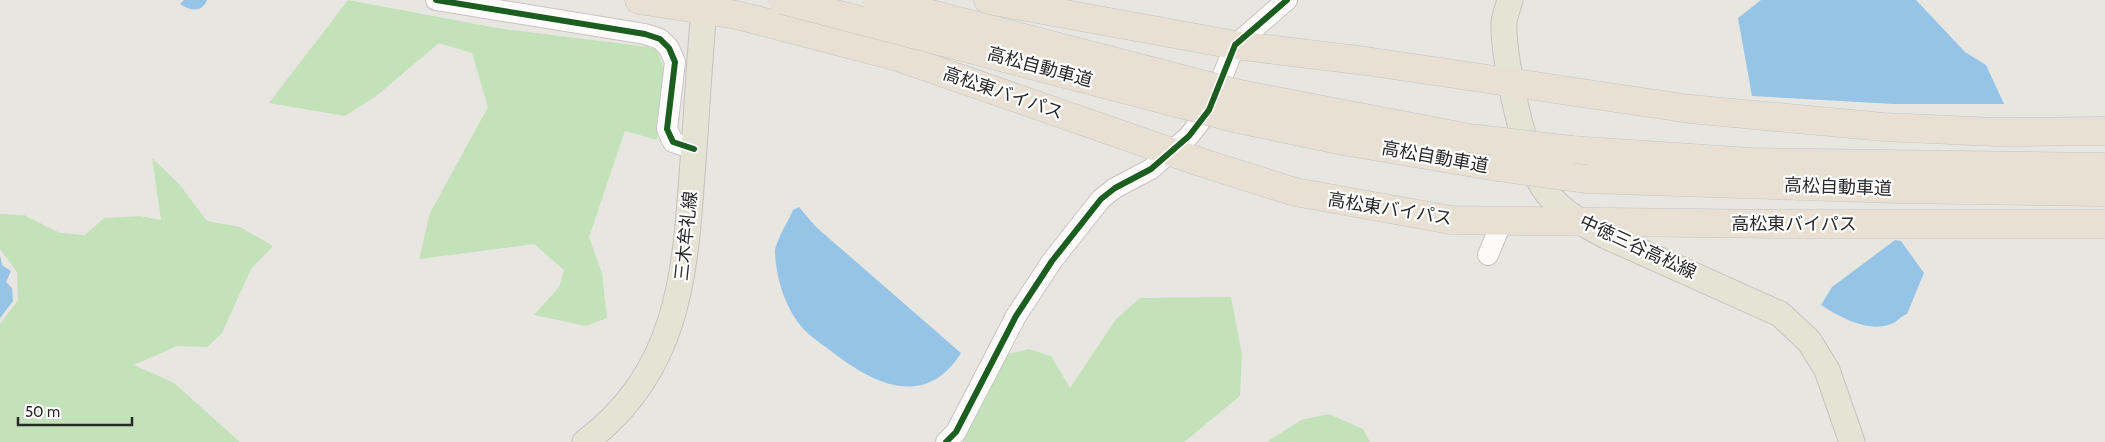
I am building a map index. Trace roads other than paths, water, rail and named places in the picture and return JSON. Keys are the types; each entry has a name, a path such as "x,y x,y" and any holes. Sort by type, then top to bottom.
{"highway":[{"name":"高松東バイパス","path":"638,0 704,5 898,57 1295,192 1451,220 2105,224"},
{"name":"高松自動車道","path":"782,0 1239,107 1469,138 1571,150 1751,162 2105,167"},
{"name":"高松自動車道","path":"877,0 1239,107 1349,142 1498,167 1586,179 1908,189 2105,192"},
{"path":"988,0 1235,45 1366,61 1690,109 1884,127 1996,132 2105,131"}],"main road":[{"name":"中徳三谷高松線","path":"1510,0 1504,21 1505,54 1530,162 1547,194 1580,222 1780,314 1809,341 1827,370 1852,442"},
{"name":"三木牟礼線","path":"585,442 618,413 640,385 657,357 678,296 684,268 704,5"}],"street":[{"path":"436,0 646,34 660,39 669,48 675,62 668,129 673,142 694,149"},
{"path":"946,442 956,432 1016,316 1058,254 1102,199 1115,188 1151,168 1189,136 1208,110 1235,45 1287,0"},
{"path":"1488,255 1502,221"}],"water":[{"path":"184,0 207,0 202,7 195,10 180,4"},
{"path":"1761,0 1916,0 1965,52 1986,65 2004,104 1894,104 1752,96 1738,18"},
{"path":"799,207 816,227 961,353 947,371 931,381 915,386 898,386 881,381 847,363 812,337 800,325 792,313 781,288 775,252 793,210"},
{"path":"1895,240 1901,241 1924,273 1907,314 1891,324 1873,327 1845,319 1821,305 1832,287"},
{"path":"0,255 2,265 11,271 6,282 12,288 13,301 0,318"}]}
